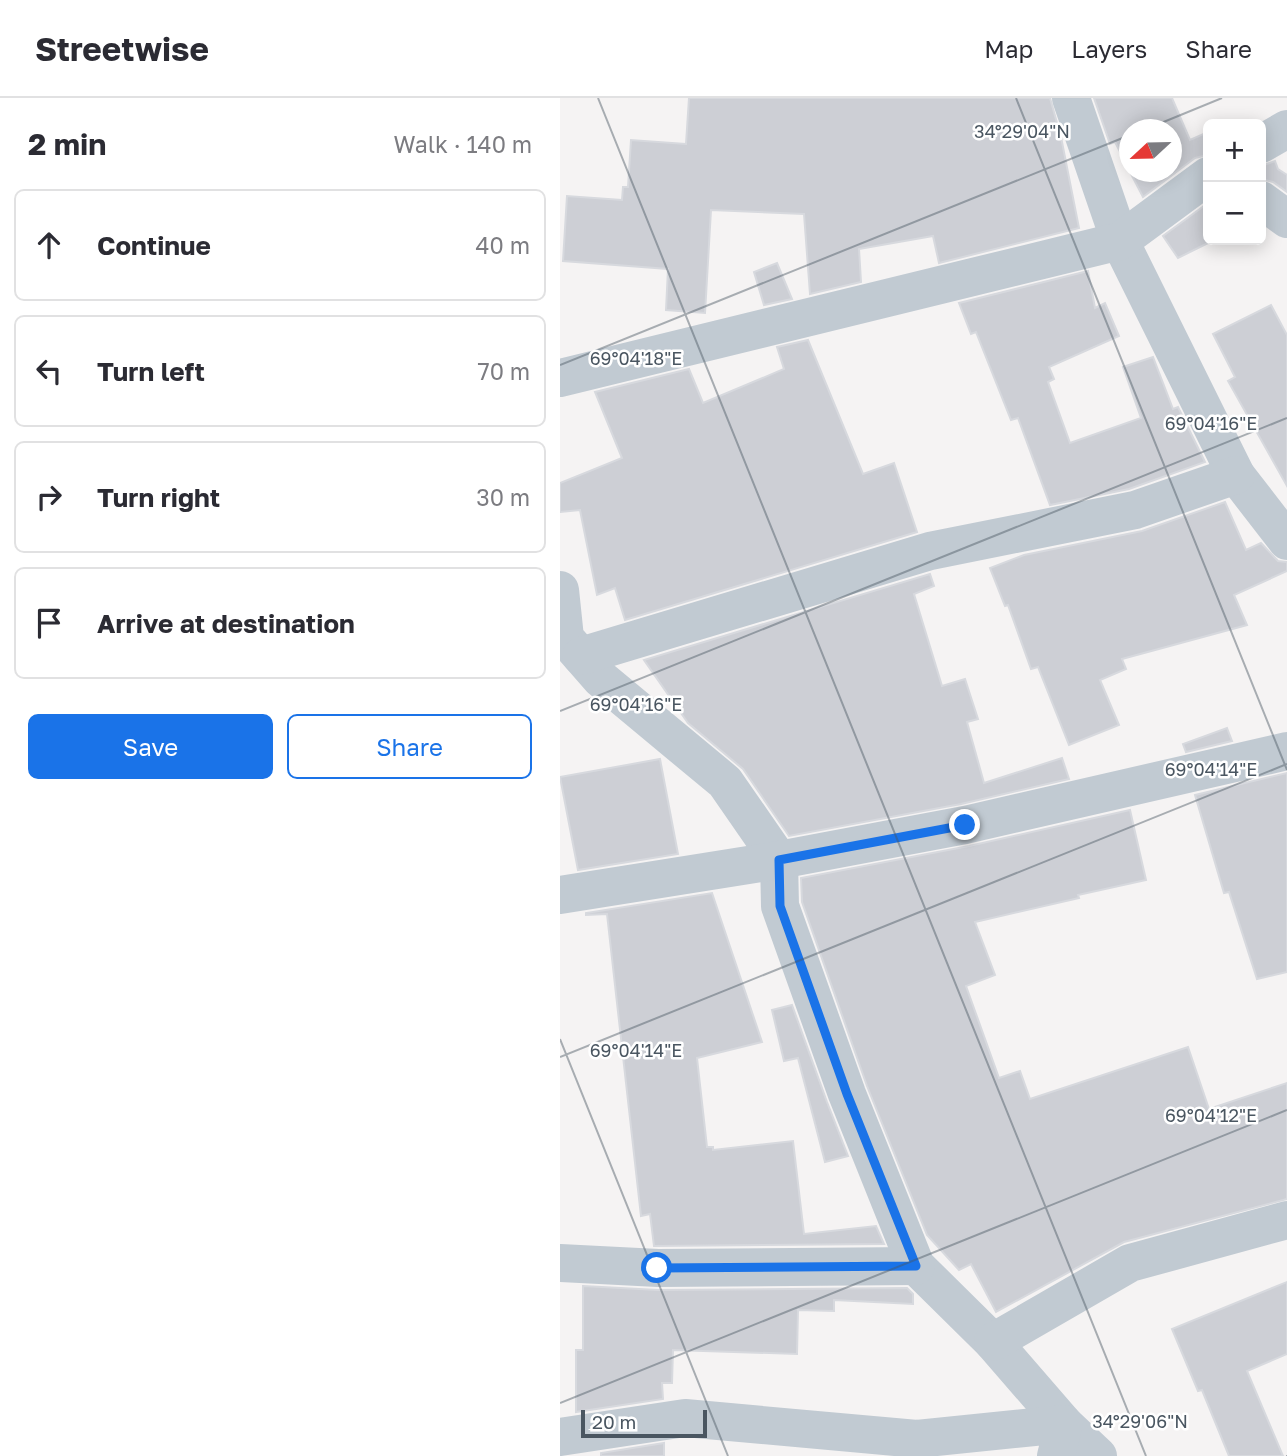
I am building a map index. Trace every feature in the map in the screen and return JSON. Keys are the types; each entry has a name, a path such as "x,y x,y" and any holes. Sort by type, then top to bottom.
{"street":[{"path":"1070,98 1120,241 1236,475 1287,541"},
{"path":"1266,141 1287,129"},
{"path":"560,378 1120,241 1203,180"},
{"path":"1266,204 1287,219"},
{"path":"581,656 930,551 1135,510 1236,475"},
{"path":"560,590 565,638 601,678 725,782 779,860 780,906 847,1094 916,1266 993,1342 1060,1440"},
{"path":"560,895 779,860 965,825 1287,751"},
{"path":"993,1342 1130,1263 1287,1220"},
{"path":"560,1262 657,1268 916,1266"},
{"path":"560,1437 685,1418 770,1442 1060,1440 1098,1456"}],"building":[{"path":"689,98 1050,98 1061,137 1079,228 939,263 933,236 859,249 861,282 810,294 804,214 711,210 705,313 666,310 668,269 563,261 567,196 622,200 623,187 628,187 631,140 686,144"},
{"path":"1094,98 1172,98 1181,119 1119,119 1119,150 1115,142 1110,144"},
{"path":"1182,121 1190,140 1203,134 1203,156 1195,158 1182,168"},
{"path":"1275,161 1278,169 1287,175 1287,192 1266,180 1266,164"},
{"path":"1135,182 1163,182 1143,197"},
{"path":"1203,207 1204,245 1178,258 1163,236"},
{"path":"777,263 792,299 764,305 754,272"},
{"path":"1088,271 1095,308 1105,303 1119,336 1049,367 1054,379 1048,382 1070,443 1141,418 1123,367 1153,357 1173,409 1178,407 1205,462 1129,489 1050,505 1018,418 1011,420 976,332 971,334 959,303"},
{"path":"1271,305 1287,335 1287,486 1228,381 1235,377 1213,334"},
{"path":"808,340 863,474 894,463 917,532 625,620 615,588 597,595 580,510 560,512 560,483 622,458 595,392 689,369 703,403 784,369 777,347"},
{"path":"1225,502 1246,550 1261,543 1278,561 1287,562 1287,571 1234,595 1247,625 1122,659 1126,669 1100,680 1119,725 1069,745 1038,667 1031,669 1008,605 1005,606 990,568 1024,555 1142,531"},
{"path":"930,574 934,586 914,594 942,686 965,679 978,719 967,722 984,783 1062,758 1069,779 961,804 789,836 743,769 688,723 644,660"},
{"path":"1227,728 1232,741 1186,752 1183,744"},
{"path":"660,759 678,854 578,870 560,777"},
{"path":"1287,773 1287,972 1257,979 1229,892 1224,893 1195,795"},
{"path":"1130,810 1146,880 975,922 995,975 966,986 999,1078 1020,1071 1030,1099 1188,1047 1209,1109 1287,1083 1287,1199 1124,1242 996,1312 971,1264 959,1270 927,1235 867,1086 802,902 801,878 969,846"},
{"path":"712,893 762,1042 697,1058 707,1147 713,1147 713,1150 793,1141 804,1234 876,1226 884,1244 654,1246 650,1214 641,1216 607,914 586,913"},
{"path":"792,1005 848,1156 825,1162 798,1058 784,1061 772,1010"},
{"path":"1287,1282 1287,1354 1247,1371 1283,1456 1229,1456 1202,1390 1198,1391 1172,1329"},
{"path":"583,1286 658,1290 907,1288 913,1294 913,1304 834,1300 834,1311 798,1310 797,1354 673,1350 672,1383 662,1383 663,1399 576,1412 576,1350 583,1350"},
{"path":"664,1443 664,1456 601,1456 601,1453"}],"route":[{"path":"657,1268 916,1266 847,1094 780,906 779,860 965,825"}]}
